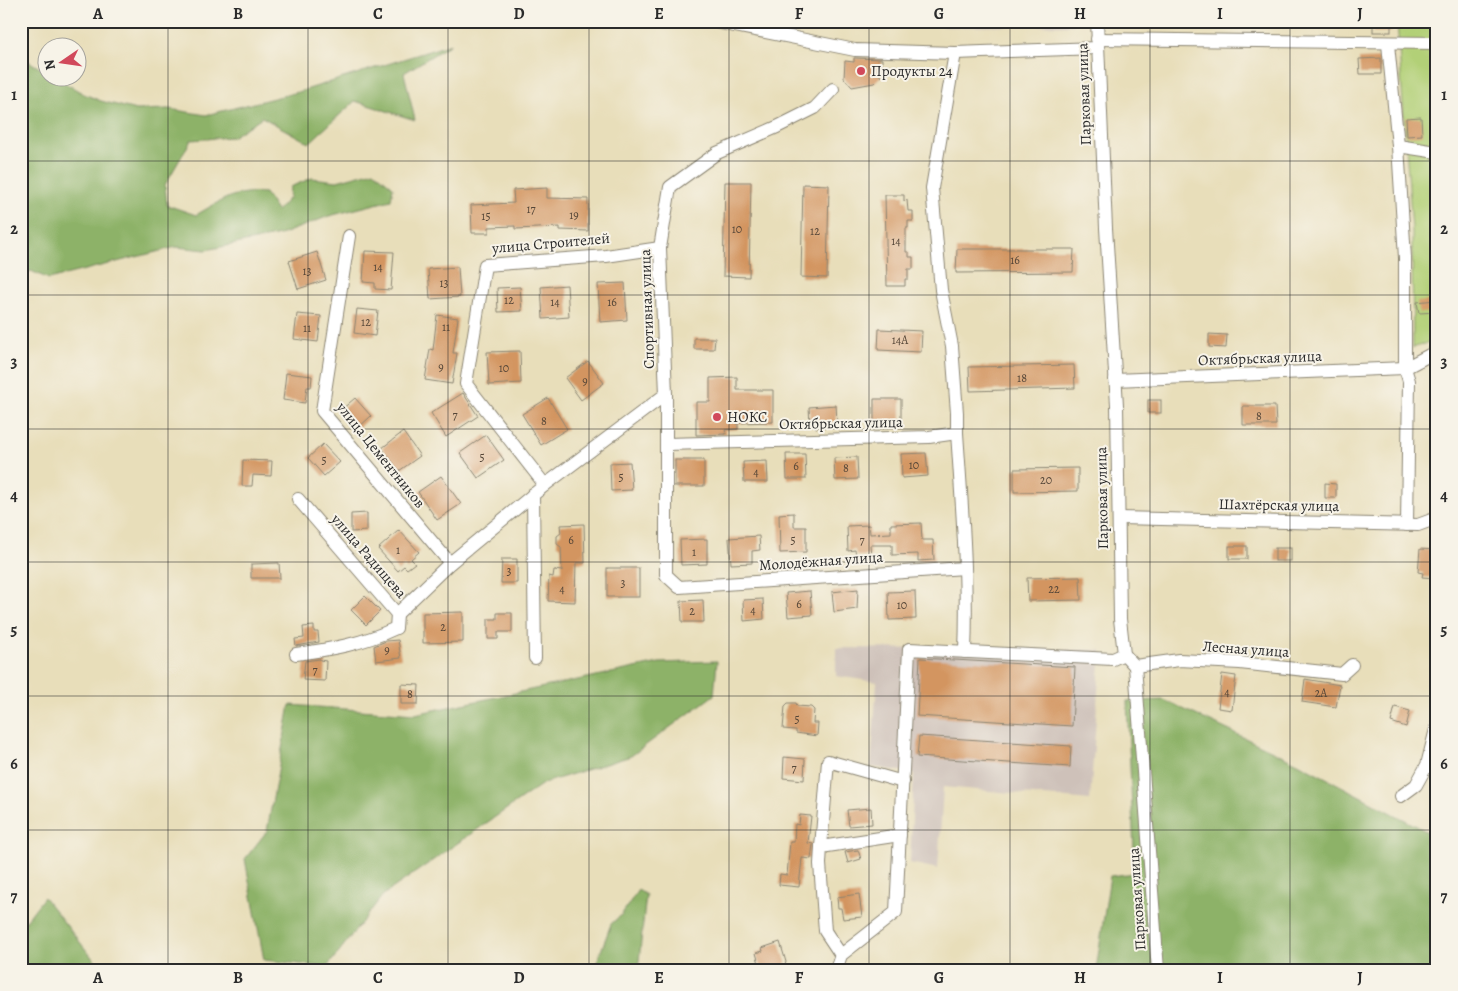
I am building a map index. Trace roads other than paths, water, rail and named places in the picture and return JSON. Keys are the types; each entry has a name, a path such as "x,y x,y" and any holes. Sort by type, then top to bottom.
{"street":[{"path":"710,21 856,50 954,53 1097,44 1437,43"},
{"name":"Парковая улица","path":"1097,21 1115,380 1120,619 1124,654"},
{"path":"1388,44 1398,146 1405,258 1405,368 1409,381 1407,525"},
{"path":"954,53 932,188 942,290 952,346 957,413 965,568 965,652"},
{"name":"Спортивная улица","path":"679,587 666,575 666,394 660,248 670,187 717,153 815,108 833,89"},
{"path":"1398,146 1437,152"},
{"name":"улица Цементников","path":"349,236 322,411 450,563"},
{"name":"улица Строителей","path":"545,485 466,384 485,265 606,256 660,248"},
{"path":"1405,368 1437,352"},
{"name":"Октябрьская улица","path":"1115,380 1405,368"},
{"path":"397,614 450,563 545,485 666,394"},
{"name":"Октябрьская улица","path":"666,444 929,437 957,432"},
{"path":"534,494 534,658"},
{"name":"улица Радищева","path":"296,654 342,648 385,634 396,628 397,614 298,499"},
{"name":"Шахтёрская улица","path":"1119,518 1418,525 1437,518"},
{"name":"Молодёжная улица","path":"679,587 965,568"},
{"path":"836,970 841,956 896,912 909,649 1113,659 1124,654 1135,666"},
{"name":"Лесная улица","path":"1135,666 1179,660 1240,663 1342,674 1352,664"},
{"name":"Парковая улица","path":"1135,666 1158,970"},
{"path":"1401,796 1416,785 1427,765 1437,725"},
{"path":"841,956 825,931 820,864 828,761 903,782"},
{"path":"821,847 900,835"}],"place":[{"name":"Продукты 24","path":"861,71"},
{"name":"НОКС","path":"717,417"}]}
